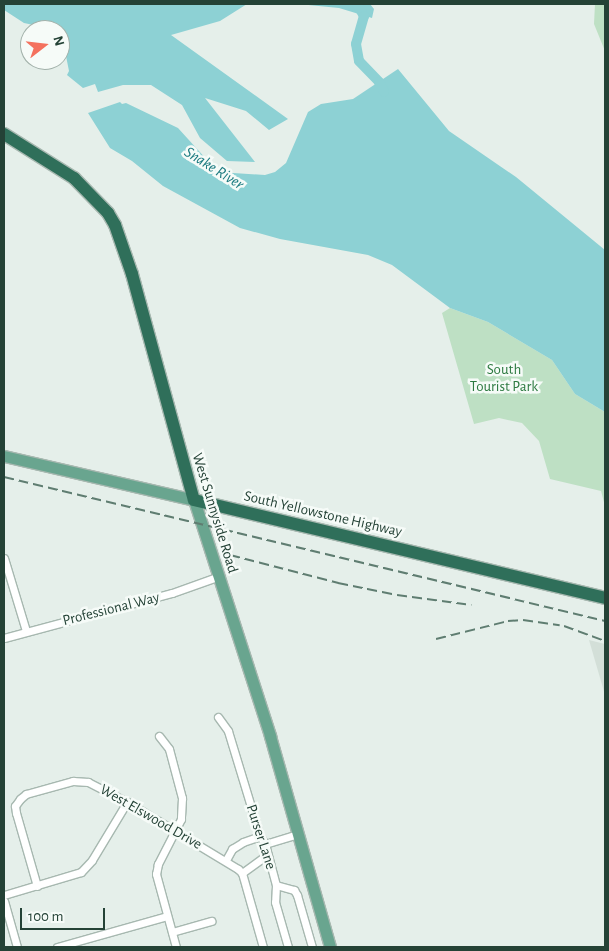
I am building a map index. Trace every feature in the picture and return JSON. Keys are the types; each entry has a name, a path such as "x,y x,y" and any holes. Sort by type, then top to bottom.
{"highway":[{"name":"West Sunnyside Road","path":"4,134 74,178 108,213 115,225 132,274 194,500"},
{"name":"South Yellowstone Highway","path":"194,500 605,598"}],"main road":[{"name":"South Yellowstone Highway","path":"4,456 194,500"},
{"name":"West Sunnyside Road","path":"194,500 217,577 270,736 330,947"}],"street":[{"path":"4,558 26,631"},
{"name":"Professional Way","path":"4,638 172,593 217,577"},
{"name":"Purser Lane","path":"218,717 228,731 260,836 265,844 276,885 294,890 297,895 312,947"},
{"path":"159,736 169,749 182,798 181,819 158,864 156,874 176,947"},
{"name":"West Elswood Drive","path":"37,886 15,806 26,794 81,780 95,784 127,802 226,860 242,873"},
{"path":"4,895 74,875 86,867 127,802"},
{"path":"263,947 242,873 264,857 265,844 297,834"},
{"path":"226,860 232,849 243,842 260,836"},
{"path":"276,885 275,902 288,947"},
{"path":"4,901 17,947"},
{"path":"57,947 167,916"},
{"path":"172,932 210,921"}],"shaded area":[{"path":"589,640 605,644 605,695"}],"green space":[{"path":"595,4 605,4 605,51 594,24"},
{"name":"South Tourist Park","path":"450,308 488,322 552,360 575,394 605,412 605,506 601,491 550,479 539,441 522,423 499,418 474,424 442,313"}],"water":[{"path":"4,4 247,4 220,21 171,35 288,119 269,130 246,111 205,98 255,162 227,161 200,138 182,105 151,85 123,85 98,92 95,84 83,88 67,75 70,70 70,20 20,20 4,10"},
{"path":"298,4 370,4 374,9 372,18 339,8"},
{"path":"398,69 449,131 516,177 605,250 605,412 575,394 552,360 488,322 450,308 392,265 368,255 280,239 240,228 163,186 132,161 110,148 88,113 120,102 122,104 126,103 178,128 218,172 265,175 275,172 286,163 308,112 321,104 353,99"}],"waterway":[{"name":"Snake River","path":"357,4 364,16 356,44 359,61 379,82 384,92"}],"railway":[{"path":"4,477 605,621"},
{"path":"230,555 338,583 397,595 471,605"},
{"path":"436,639 508,621 523,620 560,625"},
{"path":"564,626 605,641"}]}
